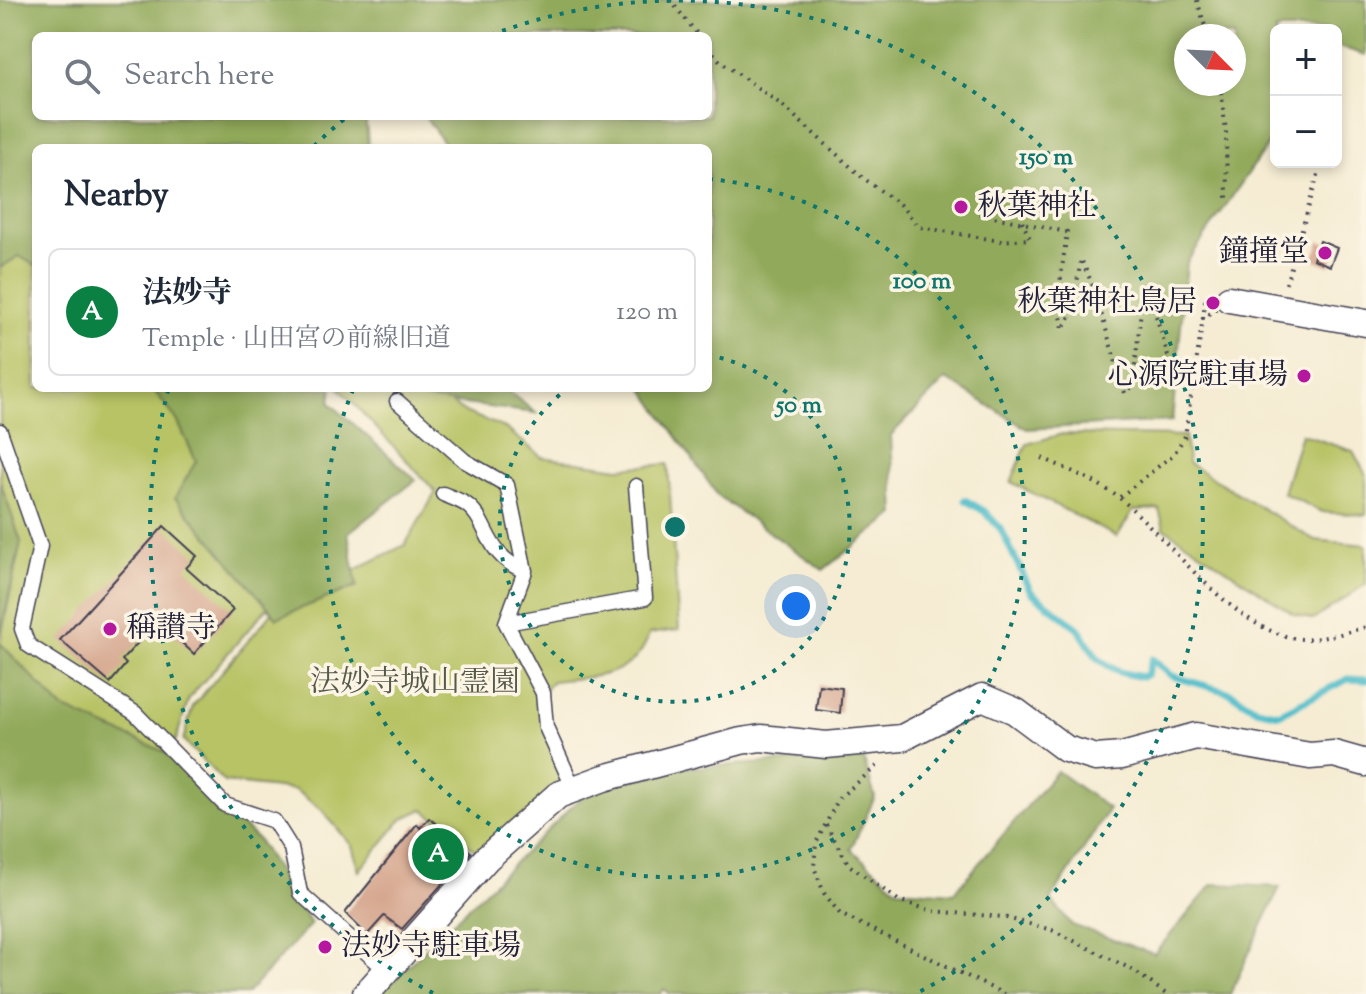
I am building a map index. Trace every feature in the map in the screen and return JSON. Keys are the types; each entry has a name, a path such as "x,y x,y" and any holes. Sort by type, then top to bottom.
{"street":[{"path":"1229,299 1366,323"},
{"path":"366,994 486,859 541,808 573,787 761,738 826,745 902,738 982,697 1015,711 1066,749 1096,758 1122,756 1196,736 1310,756 1334,754 1366,763"}],"lane":[{"path":"397,401 465,461 507,485 525,571 506,623 543,693 546,727 573,787"},
{"path":"0,431 40,546 22,629 28,645 135,713 225,805 274,821 283,830 291,848 300,893 386,970"},
{"path":"506,623 645,598 636,486"},
{"path":"443,494 469,506 487,540 510,565 525,571"}],"path":[{"path":"670,0 696,32"},
{"path":"1197,0 1204,24"},
{"path":"712,52 720,61 782,105 862,177 900,205 920,227 1000,241 1030,239 1022,221"},
{"path":"1222,96 1226,131 1227,198"},
{"path":"1280,306 1320,168"},
{"path":"979,214 1067,232 1058,298 1063,329 1072,313 1081,259 1093,286 1125,393 1130,389 1134,376 1143,291 1154,309 1168,356 1192,385"},
{"path":"1120,498 1174,454 1185,436 1203,318"},
{"path":"1042,458 1120,498 1217,594 1260,624 1293,638 1329,637 1366,627"},
{"path":"902,738 868,776 839,798 816,843 814,867 824,893 840,914 1004,994"},
{"path":"826,825 849,865 898,900 932,911 1003,917 1052,930 1133,970 1166,994"}],"green space":[{"path":"0,0 1366,0 1366,55 1342,48 1342,24 1270,24 1270,142 1187,262 1172,421 1027,429 946,379 891,435 895,514 823,570 718,496 646,392 712,392 712,144 444,144 428,120 712,120 712,32 32,32 32,120 366,120 368,144 32,144 32,264 19,256 0,268"},
{"path":"32,249 32,392 180,392 268,607 189,698 176,740 165,752 77,724 0,643 21,542 0,481 0,253"},
{"path":"155,392 331,392 330,403 416,480 348,533 357,586 277,618 175,498 196,461 177,420"},
{"name":"法妙寺城山霊園","path":"343,392 437,392 462,411 505,428 542,457 619,468 668,464 679,630 649,634 643,649 623,667 596,676 552,681 543,693 546,727 573,787 486,859 423,809 402,819 359,871 352,846 322,810 295,790 224,782 183,740 193,706 275,609 405,545 436,492"},
{"path":"413,392 509,392 536,413 426,399"},
{"path":"1062,434 1185,436 1188,463 1314,540 1366,545 1366,584 1313,620 1292,613 1164,528 1159,509 1133,511 1117,537 1011,482 1027,444"},
{"path":"1301,434 1353,451 1366,475 1366,515 1322,512 1283,493"},
{"path":"0,481 21,542 0,635"},
{"path":"0,643 62,708 165,752 258,840 311,924 247,994 0,994"},
{"path":"863,757 875,797 851,849 898,889 954,893 1057,771 1109,809 1051,900 1072,925 1154,954 1213,884 1280,887 1230,994 670,994 664,989 661,994 379,994 588,791 682,768"}],"building":[{"name":"鐘撞堂","path":"1320,241 1337,248 1330,266 1313,259"},
{"path":"164,526 197,556 186,568 233,610 194,654 158,621 122,660 126,664 110,683 60,640"},
{"path":"819,685 842,688 840,713 816,710"},
{"path":"429,818 471,852 402,929 384,916 367,935 345,913 417,824 420,828"}],"waterway":[{"path":"965,500 984,511 1001,529 1031,592 1078,628 1098,659 1119,672 1142,677 1147,674 1152,659 1172,676 1231,693 1257,709 1279,714 1348,679 1366,680"}],"place":[{"name":"秋葉神社","path":"961,207"},
{"name":"鐘撞堂","path":"1325,253"},
{"name":"秋葉神社鳥居","path":"1213,303"},
{"name":"心源院駐車場","path":"1304,376"},
{"name":"稱讃寺","path":"110,629"},
{"name":"法妙寺","path":"438,854"},
{"name":"法妙寺駐車場","path":"325,947"}]}
